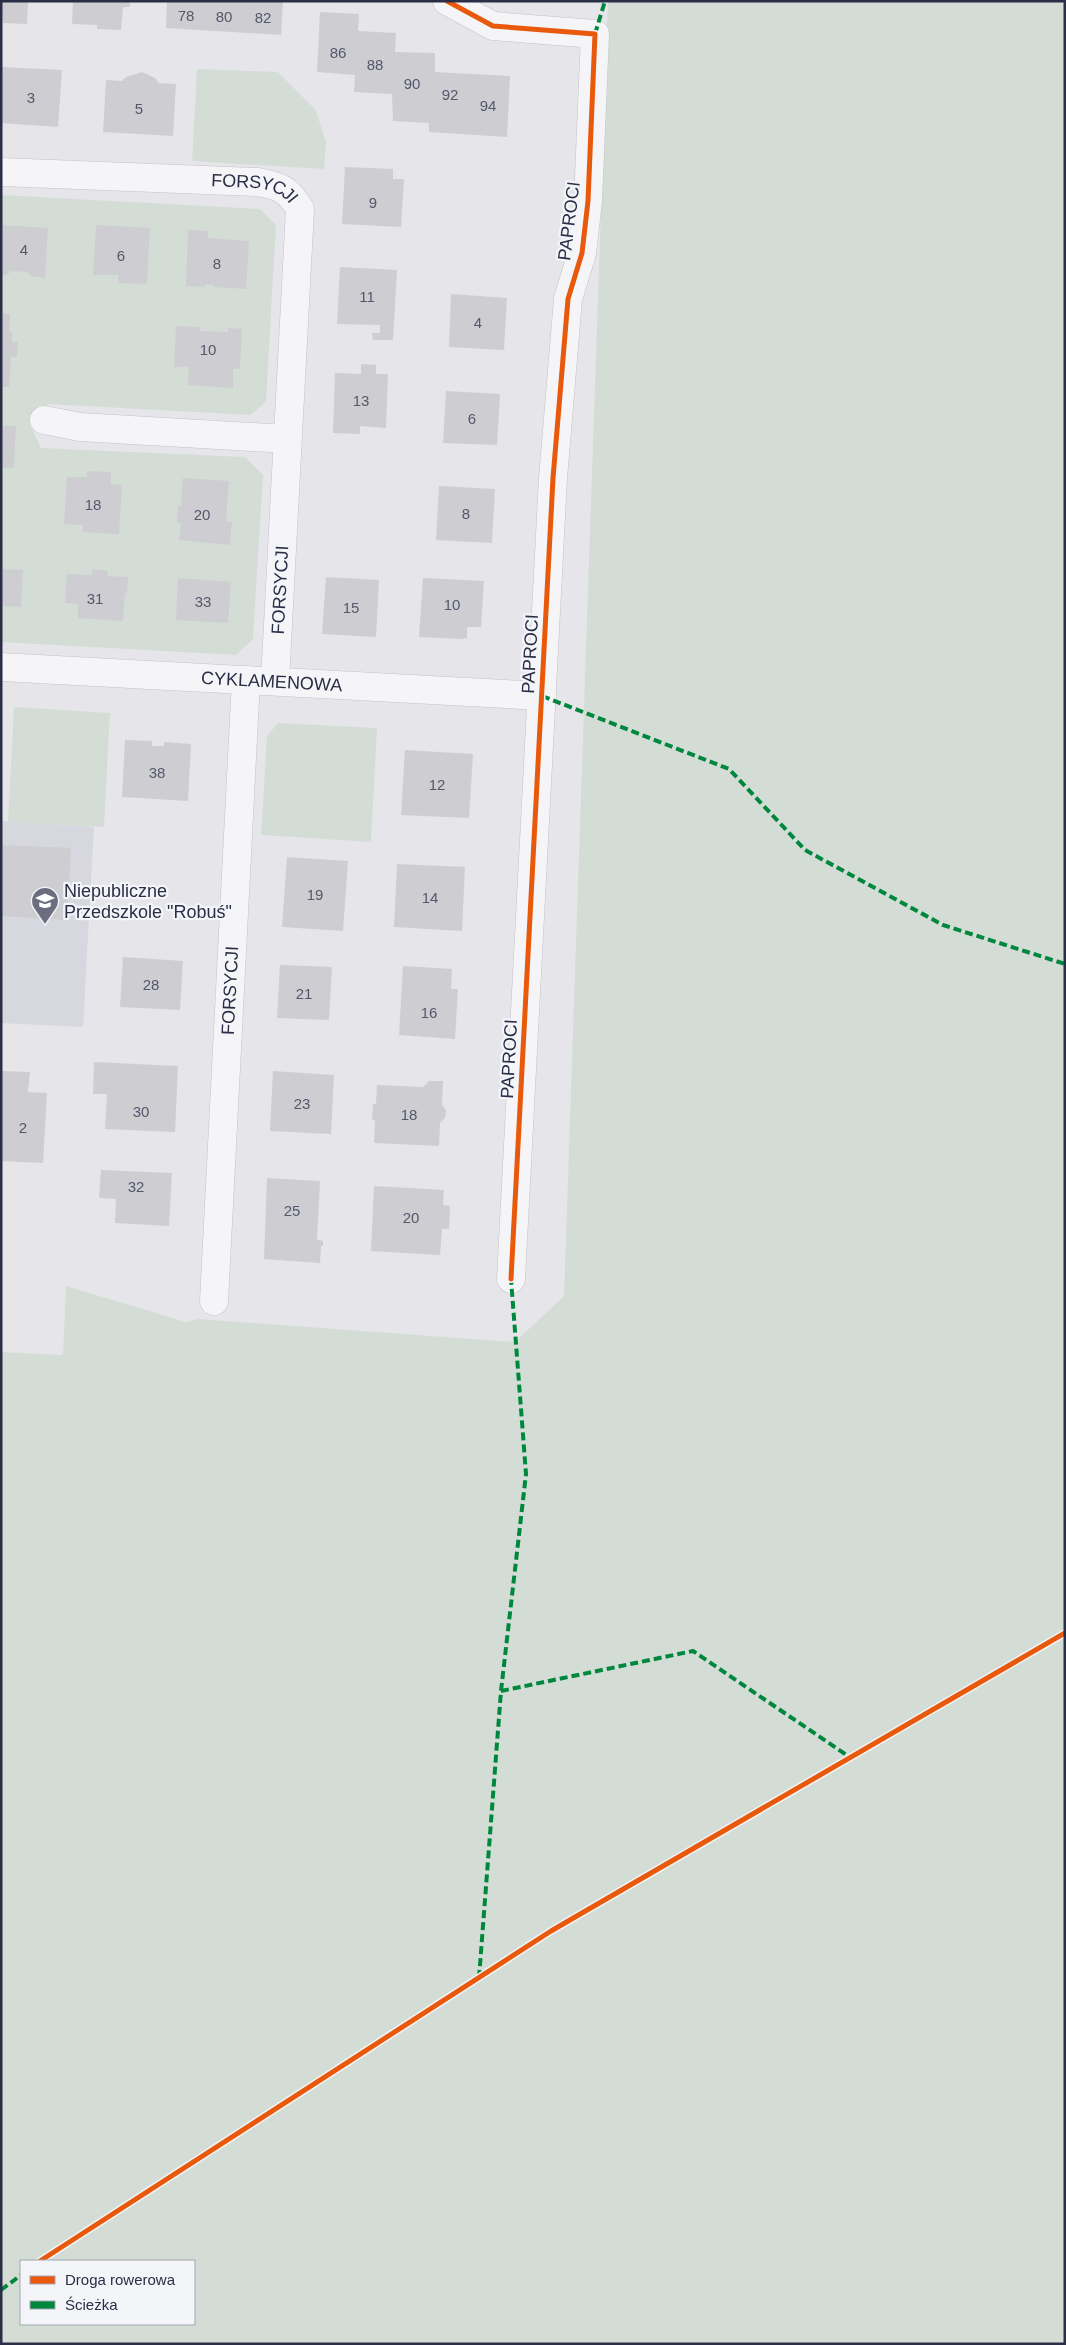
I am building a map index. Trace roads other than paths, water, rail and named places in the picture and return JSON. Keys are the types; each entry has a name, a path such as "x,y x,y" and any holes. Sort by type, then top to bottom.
{"street":[{"name":"PAPROCI","path":"447,1 493,26 595,34 588,201 582,253 568,299 553,478 511,1279"},
{"name":"FORSYCJI","path":"1,172 258,182 278,186 291,195 300,208 275,681"},
{"path":"44,420 80,427 287,439"},
{"name":"CYKLAMENOWA","path":"1,667 542,696"},
{"name":"FORSYCJI","path":"214,1301 246,680"}],"place":[{"name":"Niepubliczne Przedszkole \"Robuś\"","path":"45,925"}]}
